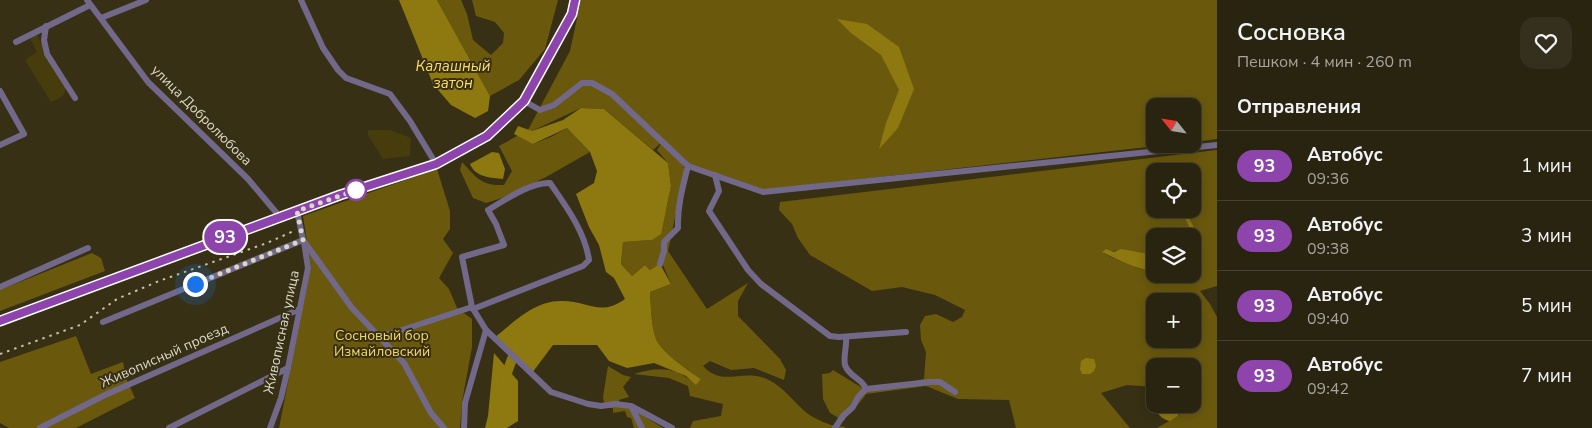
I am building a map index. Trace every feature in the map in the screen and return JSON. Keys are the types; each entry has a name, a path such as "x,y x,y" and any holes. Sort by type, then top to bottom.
{"main road":[{"path":"0,321 340,195 436,164 487,136 524,101 572,14 575,0"}],"street":[{"path":"100,18 146,0"},
{"path":"301,0 323,48 338,70 346,78 390,94 410,121 436,164"},
{"name":"улица Добролюбова","path":"16,42 89,2 148,82 248,179 280,217"},
{"path":"46,26 44,40 47,54 75,98"},
{"path":"524,101 540,110 554,105 582,83 592,83 612,94 688,166 763,192 1217,145"},
{"path":"0,91 24,134 0,145"},
{"path":"660,264 664,251 664,242 678,228 678,216 688,166"},
{"path":"714,175 719,191 709,211 748,270 761,284 830,336 846,337 906,332"},
{"path":"376,334 390,334 472,308 583,266 588,260 587,247 578,228 550,184 542,183 510,197 488,210 504,245 462,256 472,308 486,330 551,392 588,404 632,406 672,428"},
{"name":"Живописная улица","path":"270,428 281,398 308,268 297,211"},
{"path":"103,322 303,240 352,308 404,363 431,413 444,428"},
{"path":"0,287 88,248"},
{"name":"Живописный проезд","path":"40,428 105,395 300,310"},
{"path":"464,428 465,403 486,330"},
{"path":"846,337 845,365 853,377 864,382 866,389"},
{"path":"169,428 288,368"},
{"path":"846,428 837,426 866,389 940,382 955,392"},
{"path":"632,406 642,428"}],"shaded area":[{"path":"36,33 43,46 42,52 65,86 65,92 62,97 51,102 25,60 37,52 30,38"},
{"path":"368,130 390,130 411,138 410,156 383,159 368,135"}],"green space":[{"path":"437,0 461,0 467,14 473,40 491,55 503,43 504,33 495,22 476,16 472,0 558,0 545,49 519,80 490,96"},
{"path":"581,0 1217,0 1217,139 1201,141 1201,98 1146,98 1146,147 764,190 689,164 662,142 653,150 604,109 581,108 532,131 533,144 567,128 590,152 546,177 502,198 486,203 473,198 460,170 462,162 480,180 490,184 504,185 512,171 499,146 528,130 570,51"},
{"path":"661,144 682,163 685,170 668,251 707,309 748,283 738,301 738,316 780,359 786,370 784,380 754,368 731,370 710,361 703,366 710,372 724,377 753,376 769,380 813,417 831,425 846,428 690,428 693,421 721,416 723,404 690,396 688,386 669,378 634,374 660,369 674,371 696,384 701,379 663,350 654,334 650,292 671,284 663,265 650,270 645,265 632,276 621,264 623,242 652,240 666,210 671,186 668,163 657,150"},
{"path":"1217,150 1217,286 1200,291 1217,317 1217,428 1157,428 1180,413 1201,413 1201,358 1146,358 1146,386 1127,385 1101,393 1130,428 1016,428 1009,400 958,399 926,386 866,394 844,421 830,413 823,399 822,374 830,373 833,370 864,389 893,386 924,379 926,352 921,340 920,325 925,316 936,314 953,322 962,317 965,310 935,295 902,287 872,291 810,255 798,238 792,224 779,210 780,202"},
{"name":"Сосновый бор Измайловский","path":"437,169 450,211 450,229 443,239 453,253 439,278 449,289 457,308 472,319 472,347 462,402 460,428 279,428 311,267 303,216"},
{"path":"92,253 101,258 105,271 0,311 0,290"},
{"path":"76,336 91,374 123,362 126,378 135,398 76,428 9,428 0,423 0,362"},
{"path":"608,366 623,375 631,377 623,387 629,397 619,400 621,406 632,409 663,428 634,428 631,418 627,417 625,411 613,413 613,408 605,408 603,397"}],"water":[{"name":"Калашный затон","path":"399,0 437,0 490,96 488,111 475,118 451,105 433,84"},
{"path":"837,19 867,24 899,47 914,89 898,128 879,149 886,123 899,90 881,55 851,33"},
{"path":"581,108 604,109 668,163 671,186 661,234 652,240 623,242 621,264 632,276 645,265 650,270 660,264 671,284 650,292 654,334 663,350 701,379 696,385 686,376 654,363 627,368 609,361 597,345 553,345 532,373 494,338 525,313 543,304 562,301 601,308 616,304 625,299 614,278 606,272 599,245 589,227 576,194 594,183 597,171 590,152 567,128 533,144 514,134 518,126 532,131 563,120"},
{"path":"492,152 499,153 505,169 503,179 479,174 470,164"},
{"path":"1185,218 1188,218 1194,228 1190,228"},
{"path":"1106,249 1114,252 1121,249 1146,253 1146,270 1128,264 1102,252"},
{"path":"494,353 518,381 518,421 507,428 485,428 488,416"},
{"path":"1086,358 1094,359 1096,366 1090,374 1082,374 1080,369 1081,361"},
{"path":"1158,413 1179,413 1178,416 1170,421 1160,416"}],"waterway":[{"path":"504,381 516,348"}],"railway":[{"path":"0,354 80,325 117,299 159,281 267,243 296,230"}],"bus line":[{"name":"93","path":"0,321 340,195 436,164 487,136 524,101 572,14 575,0"}],"route":[{"path":"195,284 303,240 297,211 356,190"}]}
